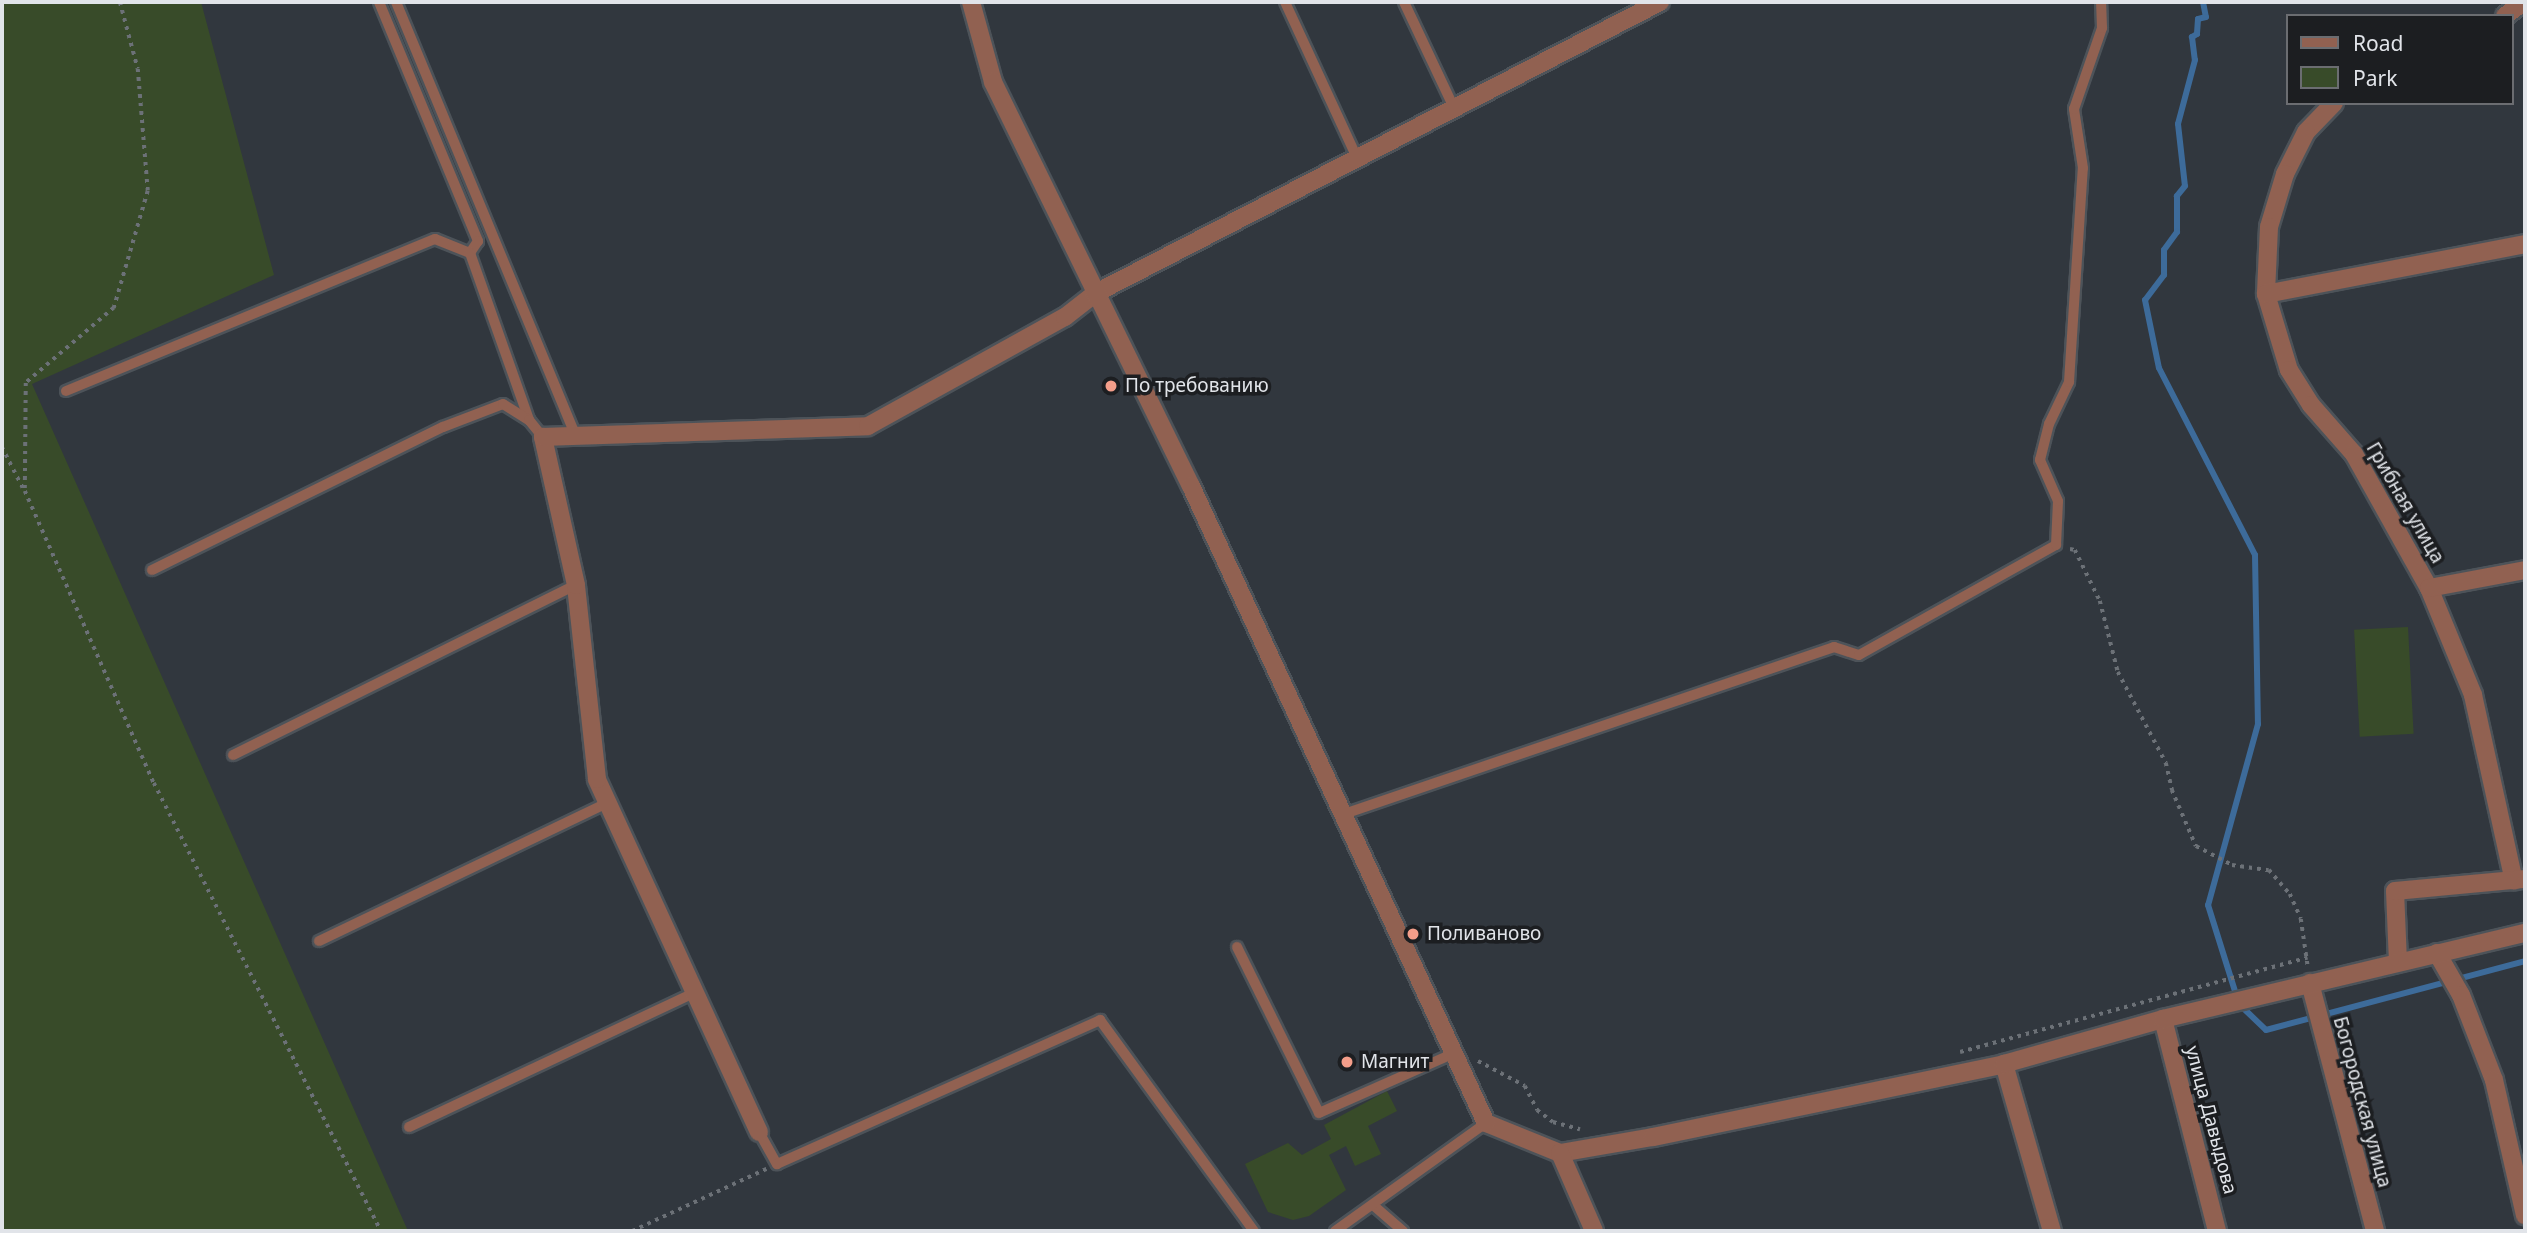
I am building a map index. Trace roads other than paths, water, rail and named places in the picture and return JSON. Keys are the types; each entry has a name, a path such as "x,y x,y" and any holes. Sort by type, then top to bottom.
{"street":[{"path":"971,2 993,82 1094,294 1191,486 1486,1123 1560,1153 2004,1064 2163,1019 2525,933"},
{"path":"758,1132 597,779 576,585 543,437 868,426 1065,317 1094,294 1661,2"},
{"path":"2508,14 2523,2"},
{"name":"Грибная улица","path":"2332,105 2306,132 2285,174 2269,228 2266,294 2289,370 2311,405 2354,454 2429,588 2473,695 2520,880 2395,891 2398,962"},
{"path":"2266,294 2525,244"},
{"name":"Грибная улица","path":"2429,588 2525,570"},
{"path":"2437,953 2465,1005 2494,1080 2525,1215"},
{"name":"Богородская улица","path":"2310,983 2375,1231"},
{"name":"улица Давыдова","path":"2163,1019 2217,1231"},
{"path":"2004,1064 2052,1231"},
{"path":"1560,1153 1594,1231"}],"lane":[{"path":"379,2 478,241 470,253"},
{"path":"396,2 576,436"},
{"path":"1285,2 1357,158"},
{"path":"1404,2 1454,108"},
{"path":"1344,814 1834,648 1859,655 2056,545 2058,501 2040,460 2049,424 2069,382 2083,168 2074,109 2102,29 2101,2"},
{"path":"66,391 435,239 470,253 529,420"},
{"path":"152,570 443,427 503,404 529,420 543,437"},
{"path":"233,755 576,585"},
{"path":"319,941 607,803"},
{"path":"1237,947 1319,1113 1452,1054"},
{"path":"410,1126 694,993"},
{"path":"758,1132 777,1164 1100,1020 1254,1231"},
{"path":"1335,1231 1486,1123"},
{"path":"1373,1205 1403,1231"}],"waterway":[{"path":"2203,2 2206,17 2198,19 2197,34 2192,37 2195,60 2178,124 2185,186 2177,196 2177,232 2164,250 2164,275 2145,300 2159,368 2255,555 2258,724 2208,905 2239,1004 2266,1030 2525,961"}],"place":[{"name":"По требованию","path":"1111,386"},
{"name":"Поливаново","path":"1413,934"},
{"name":"Магнит","path":"1347,1062"}]}
